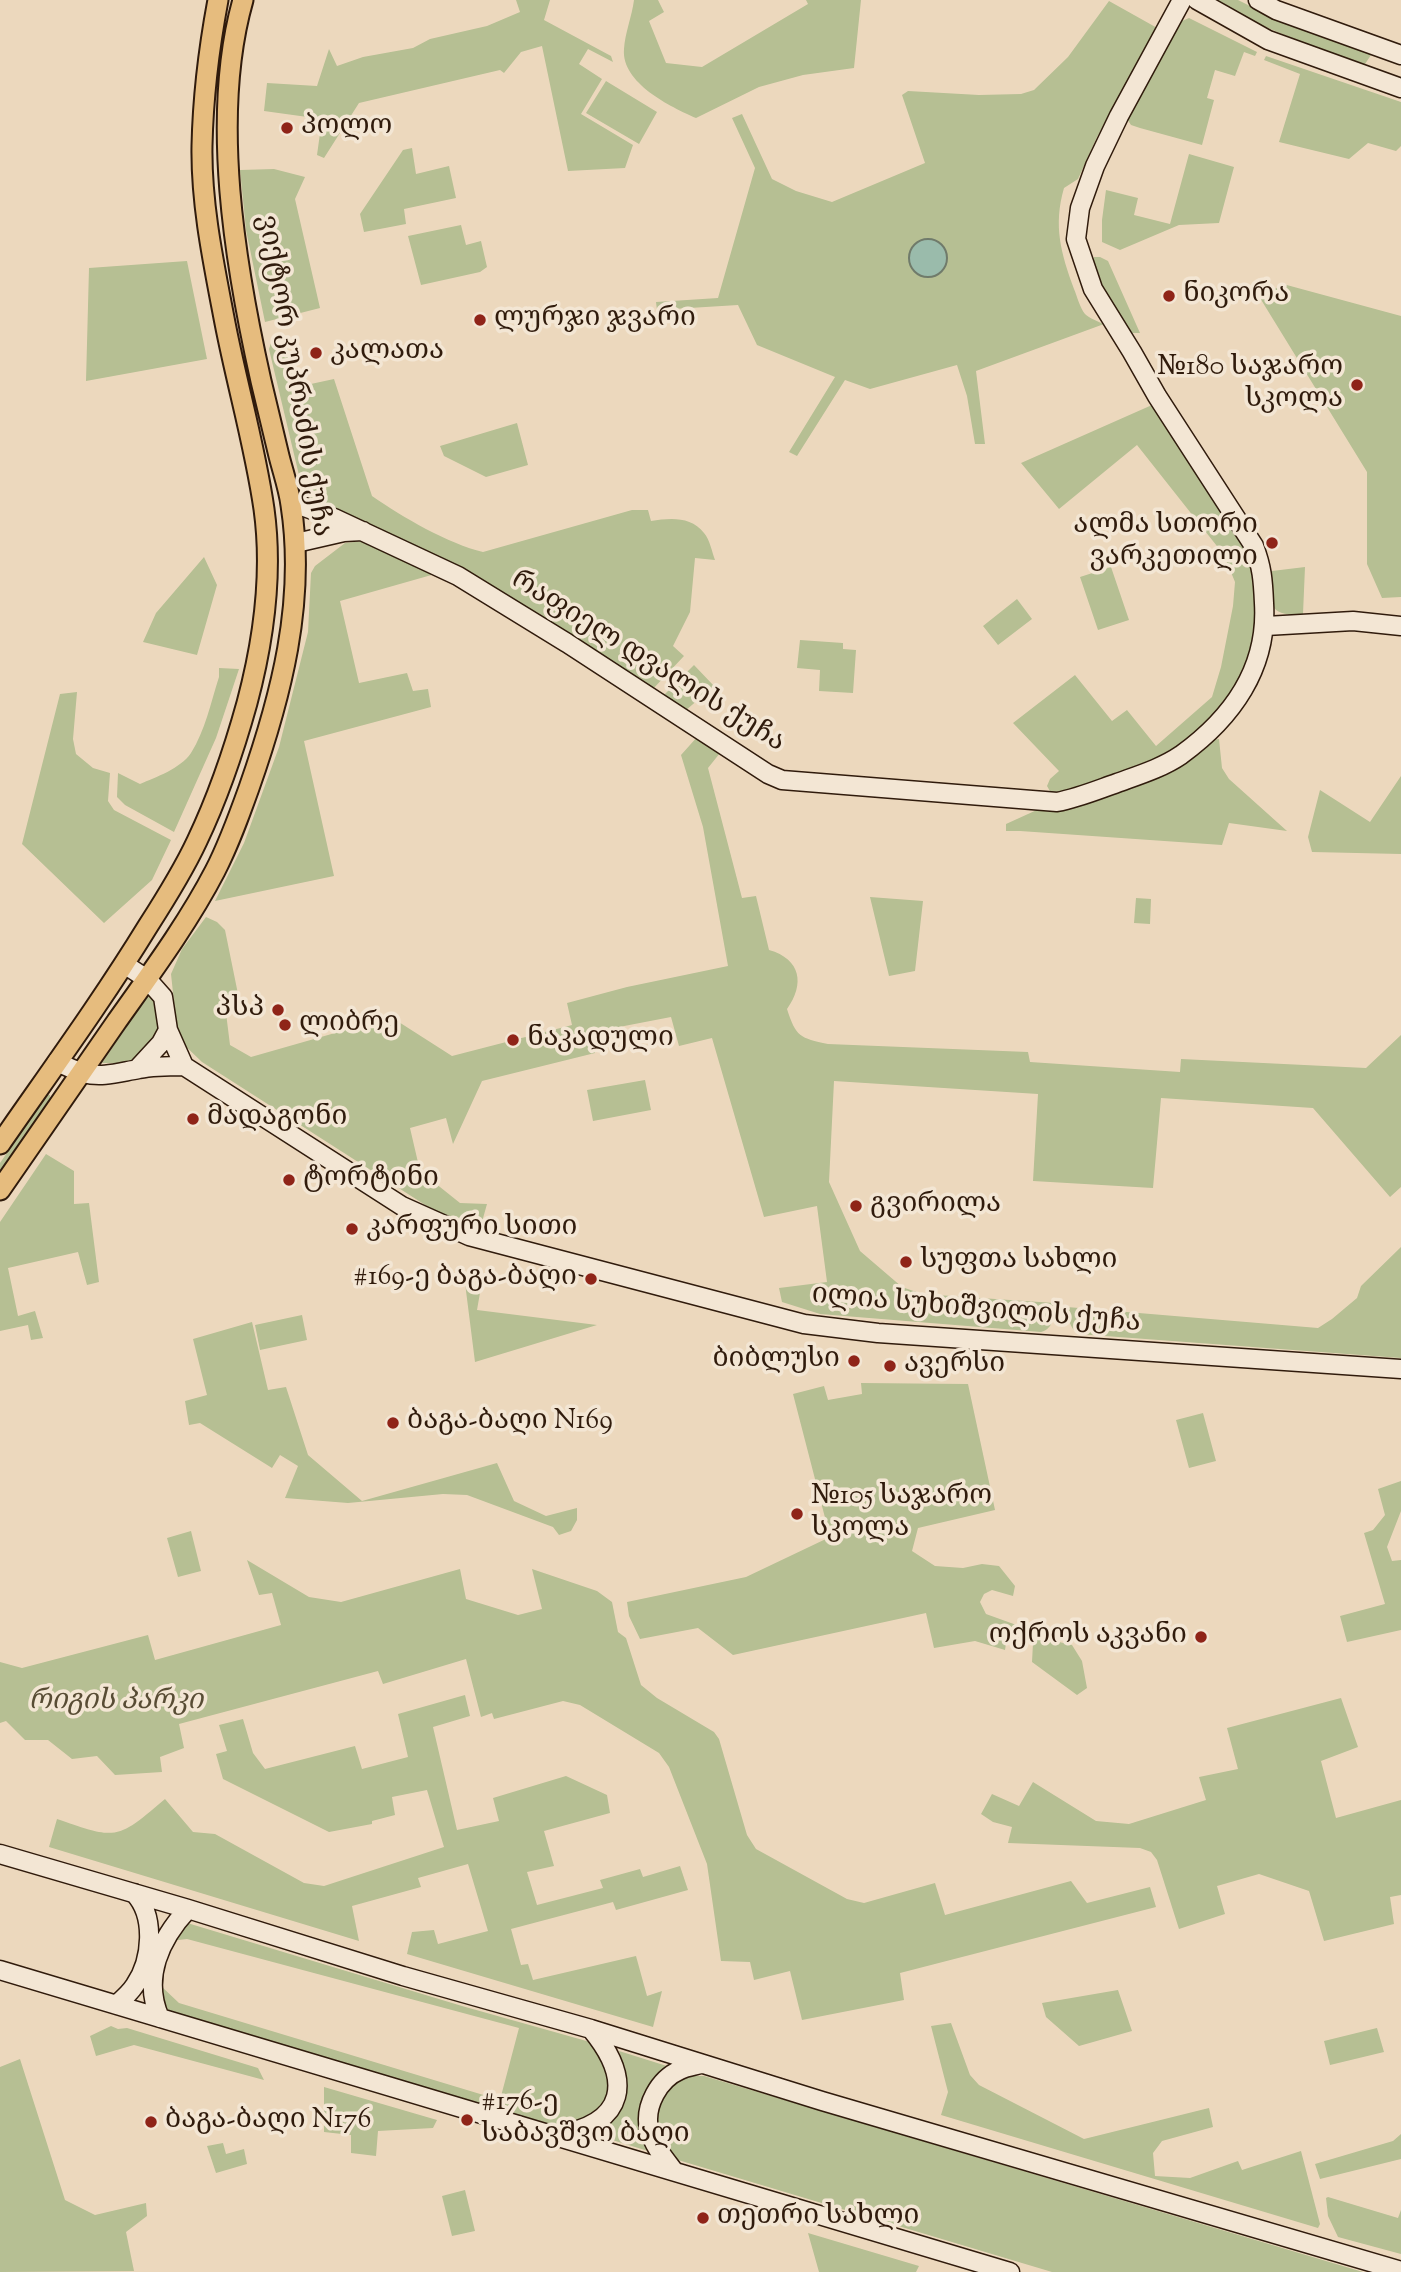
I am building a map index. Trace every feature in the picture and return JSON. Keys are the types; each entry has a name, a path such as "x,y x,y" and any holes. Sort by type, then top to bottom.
{"main road":[{"name":"ვიქტორ კუპრაძის ქუჩა","path":"0,1144 124,964 182,872 211,810 230,758 251,687 265,621 267,543 254,453 225,324 207,215 202,148 218,0"},
{"name":"ვიქტორ კუპრაძის ქუჩა","path":"0,1189 196,905 231,839 256,769 280,688 291,634 296,543 291,502 253,343 233,210 227,129 230,76 243,0"},
{"path":"214,22 238,25"},
{"path":"207,215 233,210"},
{"path":"267,543 296,543"}],"street":[{"name":"რაფიელ დვალის ქუჩა","path":"291,502 334,518 458,576 567,643 768,774 782,780 1056,802 1073,799 1153,769 1180,755 1222,720 1252,677 1266,626 1262,568 1254,546 1157,396 1093,289 1076,239 1080,208 1095,166 1182,0"},
{"path":"1197,0 1268,40 1401,88"},
{"path":"1258,0 1276,10 1401,55"},
{"path":"1358,74 1375,71 1379,65 1378,54 1370,44"},
{"path":"1401,64 1398,79 1401,88"},
{"path":"296,543 344,532 363,531"},
{"path":"1266,626 1353,621 1401,626"},
{"path":"57,1062 93,1074 120,1074 137,1069 184,1066 168,1030 163,997 147,979 124,964"},
{"path":"137,1069 154,1051 168,1030"},
{"name":"ილია სუხიშვილის ქუჩა","path":"184,1066 402,1206 436,1223 469,1236 804,1324 878,1333 1401,1369"},
{"path":"0,1854 403,1976 591,2029 822,2101 1401,2271"},
{"path":"116,2005 136,1983 142,1971 148,1945 147,1912 143,1902 134,1893"},
{"path":"160,2018 154,2005 152,1990 156,1961 167,1934 188,1909"},
{"path":"0,1970 1010,2272"},
{"path":"554,2136 576,2132 600,2119 615,2102 618,2089 613,2065 591,2029"},
{"path":"674,2171 657,2149 653,2138 648,2115 651,2103 655,2093 672,2074 683,2068 704,2064"}],"green space":[{"path":"516,0 550,0 544,20 611,56 613,62 588,49 579,64 602,79 581,114 633,145 625,168 568,171 542,46 521,52 504,73 500,70 359,103 324,158 317,155 322,119 264,111 267,83 317,86 329,49 337,66 363,57 413,48 430,39 487,26 520,12"},
{"path":"634,0 658,0 664,12 649,21 666,63 702,67 808,4 806,0 861,0 854,68 803,75 759,87 696,118 661,100 630,73 624,49"},
{"path":"1214,0 1238,0 1270,16 1367,50 1371,55 1365,64 1269,28"},
{"path":"1109,1 1159,29 1097,137 1078,179 1064,188 1061,202 1060,239 1074,289 1085,314 1104,324 976,371 985,444 975,444 967,396 957,365 870,389 845,380 797,456 789,452 835,377 757,345 738,305 657,310 656,302 718,298 755,168 732,118 742,114 772,179 796,191 832,202 925,163 902,95 908,91 979,95 1021,94 1034,90 1068,57"},
{"path":"1189,18 1257,52 1255,56 1244,52 1235,76 1215,70 1207,98 1214,100 1202,145 1131,125 1127,119 1182,21"},
{"path":"1266,56 1401,102 1401,146 1396,151 1368,143 1349,159 1279,142 1300,74 1264,60"},
{"path":"606,81 657,112 639,144 586,113"},
{"path":"412,148 416,174 449,166 456,198 404,209 406,224 364,232 360,214 403,150"},
{"path":"1189,154 1234,167 1219,223 1179,225 1120,250 1102,242 1106,190 1138,198 1134,215 1170,224"},
{"path":"274,169 305,177 295,199 320,308 265,322 246,230 240,170"},
{"path":"461,225 466,245 481,241 487,267 480,272 421,285 408,236"},
{"path":"1094,257 1108,261 1140,333 1132,333 1106,297 1096,276"},
{"path":"187,261 207,359 86,381 89,268"},
{"name":"№180 საჯარო სკოლა","path":"1283,284 1401,316 1401,597 1382,598 1367,564 1367,472 1260,298"},
{"path":"285,337 297,387 334,379 372,496 441,536 483,552 632,510 648,510 651,521 680,520 699,527 708,539 715,560 695,558 690,612 673,646 684,656 652,690 319,504 303,492 269,349 272,340"},
{"path":"1152,405 1249,552 1257,578 1256,624 1248,662 1225,705 1182,745 1167,755 1076,791 1061,795 1051,793 1047,786 1059,771 1013,723 1075,675 1112,721 1127,710 1156,746 1212,697 1221,667 1235,582 1224,555 1137,445 1059,509 1021,463"},
{"path":"517,423 528,465 486,477 444,456 440,446"},
{"path":"364,541 435,574 340,601 359,683 407,673 413,691 428,689 431,707 304,741 334,876 215,901 244,843 279,747 308,632 311,573 315,566 345,543"},
{"path":"204,557 217,585 197,655 143,642 156,613"},
{"path":"1111,567 1129,620 1098,630 1080,577"},
{"path":"1305,567 1303,614 1276,610 1272,599 1272,571"},
{"path":"1017,599 1032,619 998,645 983,626"},
{"path":"800,640 843,643 843,649 856,650 853,693 819,691 820,670 797,668"},
{"path":"694,665 714,686 685,711 662,697"},
{"path":"219,668 239,669 216,738 174,832 125,805 117,797 118,773 140,784 167,772 186,759 204,726 219,677"},
{"path":"77,692 73,739 76,754 93,768 110,773 108,801 114,810 171,840 152,880 104,923 22,844 60,694"},
{"path":"698,736 720,753 708,768 742,898 756,896 769,950 788,960 797,974 796,990 787,1009 800,1035 828,1044 1028,1052 1030,1062 1180,1072 1181,1059 1366,1068 1401,1035 1401,1187 1390,1197 1313,1108 1161,1098 1153,1188 1033,1181 1038,1094 834,1081 829,1182 860,1251 902,1287 922,1294 1054,1303 1054,1312 1049,1328 1041,1332 820,1314 782,1302 779,1288 827,1282 817,1206 764,1217 712,1038 679,1046 671,1017 593,1032 595,1053 482,1081 453,1144 446,1118 410,1128 420,1171 460,1203 487,1204 480,1229 433,1210 202,1062 178,1039 171,974 182,949 206,917 225,930 238,994 224,997 230,1045 251,1057 391,1017 452,1056 572,1025 567,1003 627,987 728,966 703,827 681,755"},
{"path":"1219,739 1222,768 1229,779 1287,831 1229,823 1222,845 1006,831 1006,824 1039,809 1069,809 1157,777 1200,752 1212,740"},
{"path":"1401,776 1401,854 1312,852 1308,837 1320,790 1370,822"},
{"path":"870,897 923,901 915,971 889,976"},
{"path":"1136,898 1151,899 1150,924 1134,923"},
{"path":"149,993 155,997 158,1019 157,1031 152,1041 130,1061 102,1063"},
{"path":"645,1080 651,1110 593,1121 587,1090"},
{"path":"47,1095 50,1095 50,1099 0,1172 0,1163"},
{"path":"46,1154 74,1171 74,1204 89,1203 99,1282 87,1285 78,1252 8,1268 18,1316 35,1311 43,1338 31,1340 28,1325 0,1331 0,1222"},
{"path":"1401,1247 1401,1358 1078,1334 1069,1319 1067,1307 1318,1328 1357,1298 1361,1286"},
{"path":"465,1283 481,1287 477,1310 597,1325 475,1362"},
{"path":"302,1315 307,1340 260,1350 255,1325"},
{"path":"252,1322 268,1390 286,1387 308,1455 362,1501 497,1463 514,1501 546,1516 577,1508 577,1520 571,1531 559,1535 553,1527 467,1495 443,1494 348,1503 285,1498 298,1466 280,1455 272,1468 200,1423 189,1425 185,1401 207,1395 193,1339"},
{"path":"861,1383 968,1384 995,1510 918,1528 912,1551 935,1566 999,1566 1015,1586 1013,1596 992,1590 984,1594 980,1602 986,1614 1022,1627 1033,1636 1072,1645 1082,1661 1087,1688 1077,1695 1032,1662 1033,1643 1018,1637 1007,1637 1005,1650 975,1641 934,1648 926,1613 733,1655 698,1628 640,1639 629,1616 627,1602 746,1577 830,1537 793,1394 824,1386 828,1400 862,1394"},
{"path":"1203,1413 1216,1461 1189,1468 1176,1420"},
{"path":"1401,1481 1401,1511 1387,1547 1392,1561 1401,1560 1401,1630 1347,1642 1340,1616 1385,1604 1364,1533 1373,1530 1385,1515 1378,1489"},
{"path":"191,1531 201,1571 178,1577 167,1538"},
{"name":"რიგის პარკი","path":"247,1560 309,1597 341,1602 460,1569 466,1599 518,1615 542,1609 532,1569 597,1591 612,1602 618,1632 626,1638 641,1685 657,1698 714,1732 719,1739 747,1835 756,1849 847,1899 864,1903 935,1883 945,1915 1071,1881 1087,1903 1150,1887 1156,1907 900,1973 904,2000 802,2020 790,1971 754,1980 750,1962 721,1961 707,1864 669,1767 659,1753 580,1705 563,1701 494,1719 492,1713 481,1717 466,1659 383,1684 378,1671 179,1724 184,1748 160,1757 162,1772 115,1775 97,1756 72,1759 48,1740 25,1740 6,1721 0,1723 0,1662 22,1668 148,1635 155,1660 281,1625 272,1593 259,1595"},
{"path":"465,1695 470,1716 433,1727 457,1830 499,1821 493,1798 566,1776 607,1795 610,1813 544,1831 554,1866 527,1872 537,1905 603,1888 600,1880 640,1869 643,1877 680,1866 688,1890 616,1910 613,1902 511,1929 521,1965 528,1964 533,1980 636,1956 647,1996 662,1991 653,2027 407,1954 412,1932 434,1930 438,1944 488,1931 468,1864 418,1878 421,1887 352,1906 359,1941 49,1847 57,1819 105,1833 116,1832 126,1829 165,1799 193,1832 215,1834 304,1883 324,1886 444,1847 427,1790 392,1797 395,1815 372,1821 372,1824 329,1832 223,1779 216,1754 227,1751 219,1725 243,1719 253,1753 265,1769 355,1746 362,1769 408,1757 398,1714"},
{"path":"1341,1698 1358,1747 1321,1761 1336,1818 1401,1800 1401,1895 1390,1897 1394,1924 1324,1941 1309,1891 1259,1874 1217,1886 1225,1914 1179,1929 1157,1860 1151,1852 1140,1848 1008,1843 1012,1827 993,1822 981,1814 992,1794 1019,1806 1033,1782 1096,1821 1129,1824 1206,1800 1199,1777 1238,1769 1227,1728"},
{"path":"184,1922 590,2042 601,2054 612,2086 602,2109 561,2128 171,2014 161,2008 157,1979 167,1945","holes":["187,1939 519,2028 500,2100 179,2003 161,1986 170,1941"]},
{"path":"1118,1990 1132,2031 1079,2046 1046,2017 1042,2003"},
{"path":"951,2023 970,2075 979,2085 1084,2139 1209,2108 1213,2127 1162,2141 1153,2153 1155,2176 1190,2178 1238,2161 1242,2170 1301,2151 1320,2224 1318,2228 941,2115 948,2092 931,2026"},
{"path":"111,2026 118,2029 127,2028 258,2068 264,2080 134,2045 96,2056 90,2036"},
{"path":"1377,2028 1384,2052 1330,2065 1324,2041"},
{"path":"619,2051 670,2067 642,2132 648,2151 596,2135 617,2116 626,2098 626,2078"},
{"path":"20,2059 65,2200 95,2215 146,2203 147,2216 126,2232 134,2271 0,2272 0,2067"},
{"path":"693,2076 704,2076 1363,2272 1052,2272 678,2160 667,2150 660,2138 656,2125 657,2113 660,2101 668,2090"},
{"path":"324,2087 437,2120 433,2128 378,2131 376,2156 351,2153 351,2135 324,2132"},
{"path":"1401,2134 1401,2159 1320,2179 1315,2164 1393,2141"},
{"path":"223,2143 226,2154 244,2149 247,2164 216,2173 207,2146"},
{"path":"465,2190 475,2231 452,2236 442,2196"},
{"path":"1328,2197 1398,2218 1401,2210 1401,2254 1338,2237 1328,2216"},
{"path":"808,2233 919,2266 916,2272 819,2272"}],"shaded area":[{"path":"928,239 941,245 947,258 941,271 928,277 915,271 909,258 915,245"}],"place":[{"name":"პოლო","path":"287,128"},
{"name":"ნიკორა","path":"1169,296"},
{"name":"ლურჯი ჯვარი","path":"480,320"},
{"name":"კალათა","path":"316,353"},
{"name":"№180 საჯარო სკოლა","path":"1357,385"},
{"name":"ალმა სთორი ვარკეთილი","path":"1272,543"},
{"name":"პსპ","path":"278,1010"},
{"name":"ლიბრე","path":"285,1025"},
{"name":"ნაკადული","path":"513,1040"},
{"name":"მადაგონი","path":"193,1119"},
{"name":"ტორტინი","path":"289,1180"},
{"name":"გვირილა","path":"856,1206"},
{"name":"კარფური სითი","path":"352,1229"},
{"name":"სუფთა სახლი","path":"906,1262"},
{"name":"#169-ე ბაგა-ბაღი","path":"591,1279"},
{"name":"ბიბლუსი","path":"854,1361"},
{"name":"ავერსი","path":"890,1366"},
{"name":"ბაგა-ბაღი N169","path":"393,1423"},
{"name":"№105 საჯარო სკოლა","path":"797,1514"},
{"name":"ოქროს აკვანი","path":"1201,1637"},
{"name":"#176-ე საბავშვო ბაღი","path":"467,2120"},
{"name":"ბაგა-ბაღი N176","path":"151,2122"},
{"name":"თეთრი სახლი","path":"703,2218"}]}
